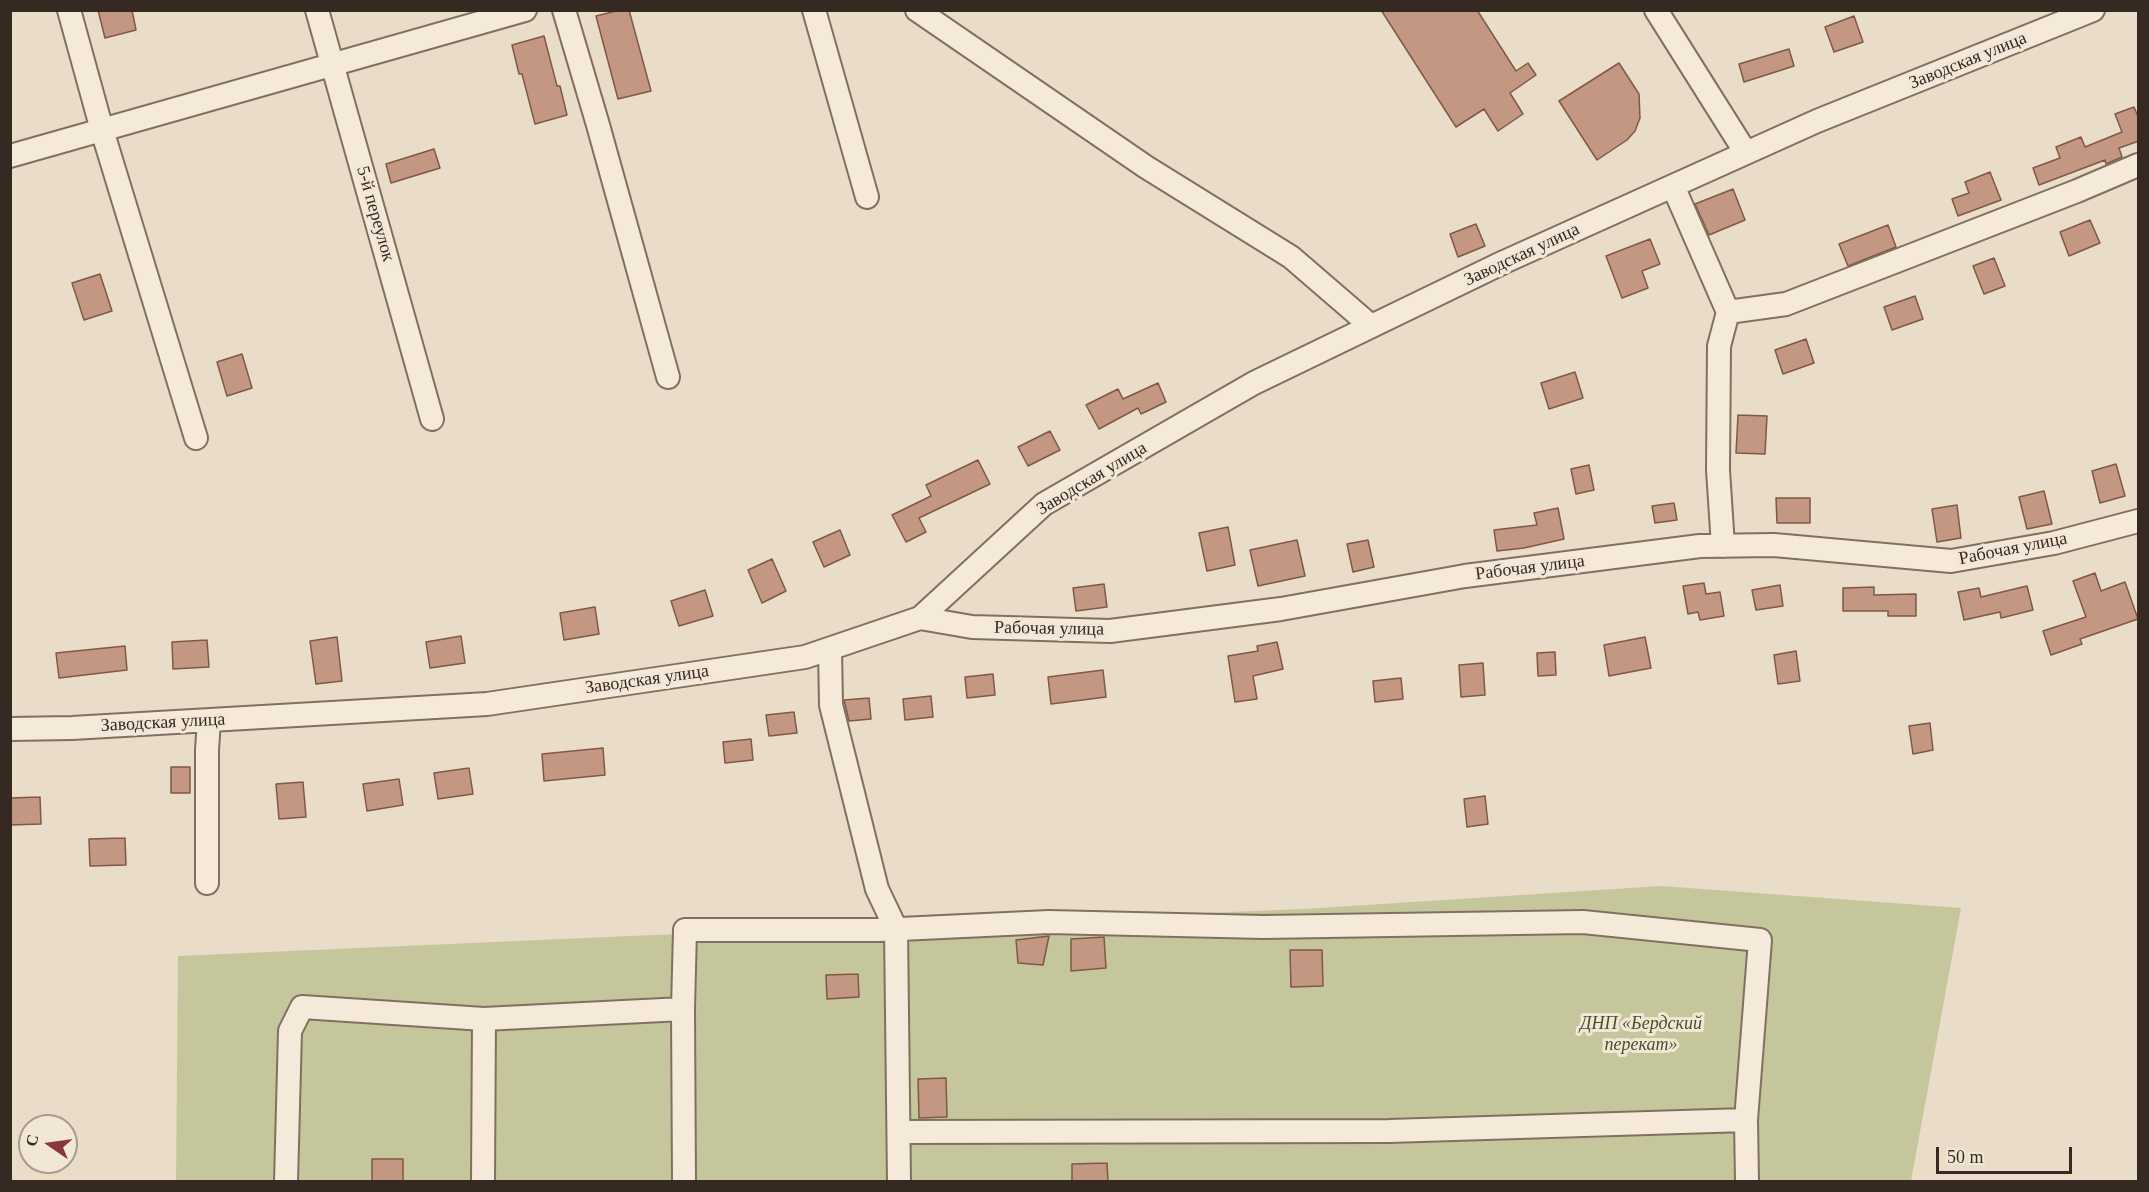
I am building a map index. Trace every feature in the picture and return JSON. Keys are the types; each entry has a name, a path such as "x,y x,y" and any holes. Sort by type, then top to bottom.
{"street":[{"path":"69,10 102,130 196,438"},
{"name":"5-й переулок","path":"317,10 432,419"},
{"path":"10,156 525,10"},
{"path":"564,10 668,377"},
{"path":"814,10 867,197"},
{"path":"917,10 1146,167 1291,257 1371,326"},
{"path":"1656,10 1746,153"},
{"name":"Заводская улица","path":"10,729 72,728 487,704 805,657 920,618 1044,504 1254,383 1504,262 1817,121 2093,10"},
{"path":"1728,312 1786,304 2139,165"},
{"path":"1673,186 1728,312 1719,346 1718,470 1723,546"},
{"name":"Рабочая улица","path":"920,618 972,627 1110,631 1281,609 1465,576 1700,546 1774,545 1951,561 2054,543 2139,521"},
{"path":"830,649 831,705 877,889 896,929 899,1182"},
{"path":"207,883 209,720"},
{"path":"684,1182 685,930 896,929 1049,922 1263,927 1583,922 1760,940 1746,1120 1747,1182"},
{"path":"286,1182 290,1031 302,1007 484,1019 683,1009"},
{"path":"483,1182 484,1019"},
{"path":"899,1132 1389,1131 1746,1120"}],"green space":[{"name":"ДНП «Бердский перекат»","path":"1661,886 1961,908 1911,1181 176,1182 178,956 1304,909"}],"building":[{"path":"98,10 132,10 136,30 105,38"},
{"path":"629,10 651,91 618,99 596,16"},
{"path":"1381,10 1477,10 1516,71 1528,63 1536,75 1510,93 1523,114 1498,131 1484,109 1456,127"},
{"path":"1854,16 1863,42 1834,52 1825,27"},
{"path":"544,36 567,115 535,124 512,45"},
{"path":"1789,49 1794,66 1744,82 1739,64"},
{"path":"1619,63 1639,94 1640,118 1635,131 1627,140 1597,160 1559,101"},
{"path":"2134,107 2139,119 2139,141 2119,148 2122,157 2106,164 2105,160 2039,185 2033,168 2060,158 2056,147 2081,137 2085,147 2122,132 2115,114"},
{"path":"434,149 440,168 391,183 386,164"},
{"path":"1990,172 2001,200 1958,216 1952,199 1969,193 1965,182"},
{"path":"1733,189 1745,220 1709,235 1695,204"},
{"path":"2090,220 2100,243 2069,256 2060,232"},
{"path":"1476,224 1485,246 1458,257 1450,234"},
{"path":"1888,225 1896,247 1848,266 1839,244"},
{"path":"1650,239 1660,264 1642,271 1648,288 1622,298 1606,256"},
{"path":"1994,258 2005,286 1984,294 1973,266"},
{"path":"100,274 112,311 84,320 72,283"},
{"path":"1915,296 1923,319 1892,330 1884,307"},
{"path":"1806,339 1814,363 1783,374 1775,350"},
{"path":"242,354 252,388 227,396 217,362"},
{"path":"1575,372 1583,398 1549,409 1541,383"},
{"path":"1158,383 1166,402 1141,414 1138,408 1099,429 1086,405 1118,389 1123,399"},
{"path":"1738,415 1767,416 1765,454 1736,453"},
{"path":"1050,431 1060,450 1028,466 1018,447"},
{"path":"978,460 990,484 919,518 926,532 906,542 892,515 931,496 926,485"},
{"path":"2116,464 2125,496 2100,503 2092,471"},
{"path":"1589,465 1594,490 1576,494 1571,469"},
{"path":"2044,491 2052,524 2027,529 2019,497"},
{"path":"1776,498 1810,498 1810,523 1777,523"},
{"path":"1674,503 1677,520 1655,523 1652,506"},
{"path":"1957,505 1961,538 1937,542 1932,509"},
{"path":"1558,508 1564,539 1524,548 1497,551 1494,530 1537,525 1534,513"},
{"path":"1228,527 1235,565 1207,571 1199,533"},
{"path":"840,530 850,555 824,567 813,542"},
{"path":"1297,540 1305,576 1258,586 1250,550"},
{"path":"1368,540 1374,567 1353,572 1347,544"},
{"path":"772,559 786,591 762,603 748,570"},
{"path":"2095,573 2101,591 2125,582 2138,619 2080,639 2082,644 2051,655 2043,631 2086,617 2073,581"},
{"path":"1704,583 1706,594 1720,592 1724,616 1700,620 1698,612 1688,614 1683,586"},
{"path":"1104,584 1107,607 1076,611 1073,588"},
{"path":"1780,585 1783,606 1756,610 1752,590"},
{"path":"2027,586 2033,610 2001,618 2000,612 1964,620 1958,592 1979,588 1981,597"},
{"path":"1874,587 1874,595 1916,594 1916,616 1888,616 1888,611 1843,611 1843,588"},
{"path":"705,590 713,616 679,626 671,601"},
{"path":"595,607 599,634 564,640 560,613"},
{"path":"461,636 465,663 430,668 426,642"},
{"path":"337,637 342,681 316,684 310,641"},
{"path":"1645,637 1651,668 1609,676 1604,645"},
{"path":"207,640 209,667 173,669 172,642"},
{"path":"1277,642 1283,669 1253,676 1257,699 1235,702 1228,656 1258,651 1257,646"},
{"path":"125,646 127,670 59,678 56,653"},
{"path":"1796,651 1800,681 1778,684 1774,655"},
{"path":"1555,652 1556,675 1538,676 1537,653"},
{"path":"1483,663 1485,695 1461,697 1459,665"},
{"path":"1103,670 1106,697 1051,704 1048,677"},
{"path":"993,674 995,695 967,698 965,677"},
{"path":"1401,678 1403,699 1375,702 1373,681"},
{"path":"931,696 933,717 905,720 903,699"},
{"path":"869,698 871,719 849,721 844,700"},
{"path":"794,712 797,733 769,736 766,715"},
{"path":"1930,723 1933,750 1913,754 1909,726"},
{"path":"751,739 753,760 725,763 723,742"},
{"path":"603,748 605,775 544,781 542,754"},
{"path":"171,767 190,767 190,793 171,793"},
{"path":"469,768 473,794 438,799 434,773"},
{"path":"399,779 403,805 367,811 363,784"},
{"path":"303,782 306,817 279,819 276,784"},
{"path":"1485,796 1488,824 1467,827 1464,799"},
{"path":"40,797 41,824 10,825 10,798"},
{"path":"125,838 126,865 90,866 89,839"},
{"path":"1049,936 1043,965 1018,963 1016,940"},
{"path":"1104,937 1106,968 1071,971 1071,939"},
{"path":"1290,950 1322,950 1323,986 1291,987"},
{"path":"858,974 859,997 827,999 826,975"},
{"path":"946,1078 947,1117 919,1118 918,1079"},
{"path":"372,1159 403,1159 403,1182 372,1182"},
{"path":"1107,1163 1108,1182 1072,1182 1072,1164"}]}
